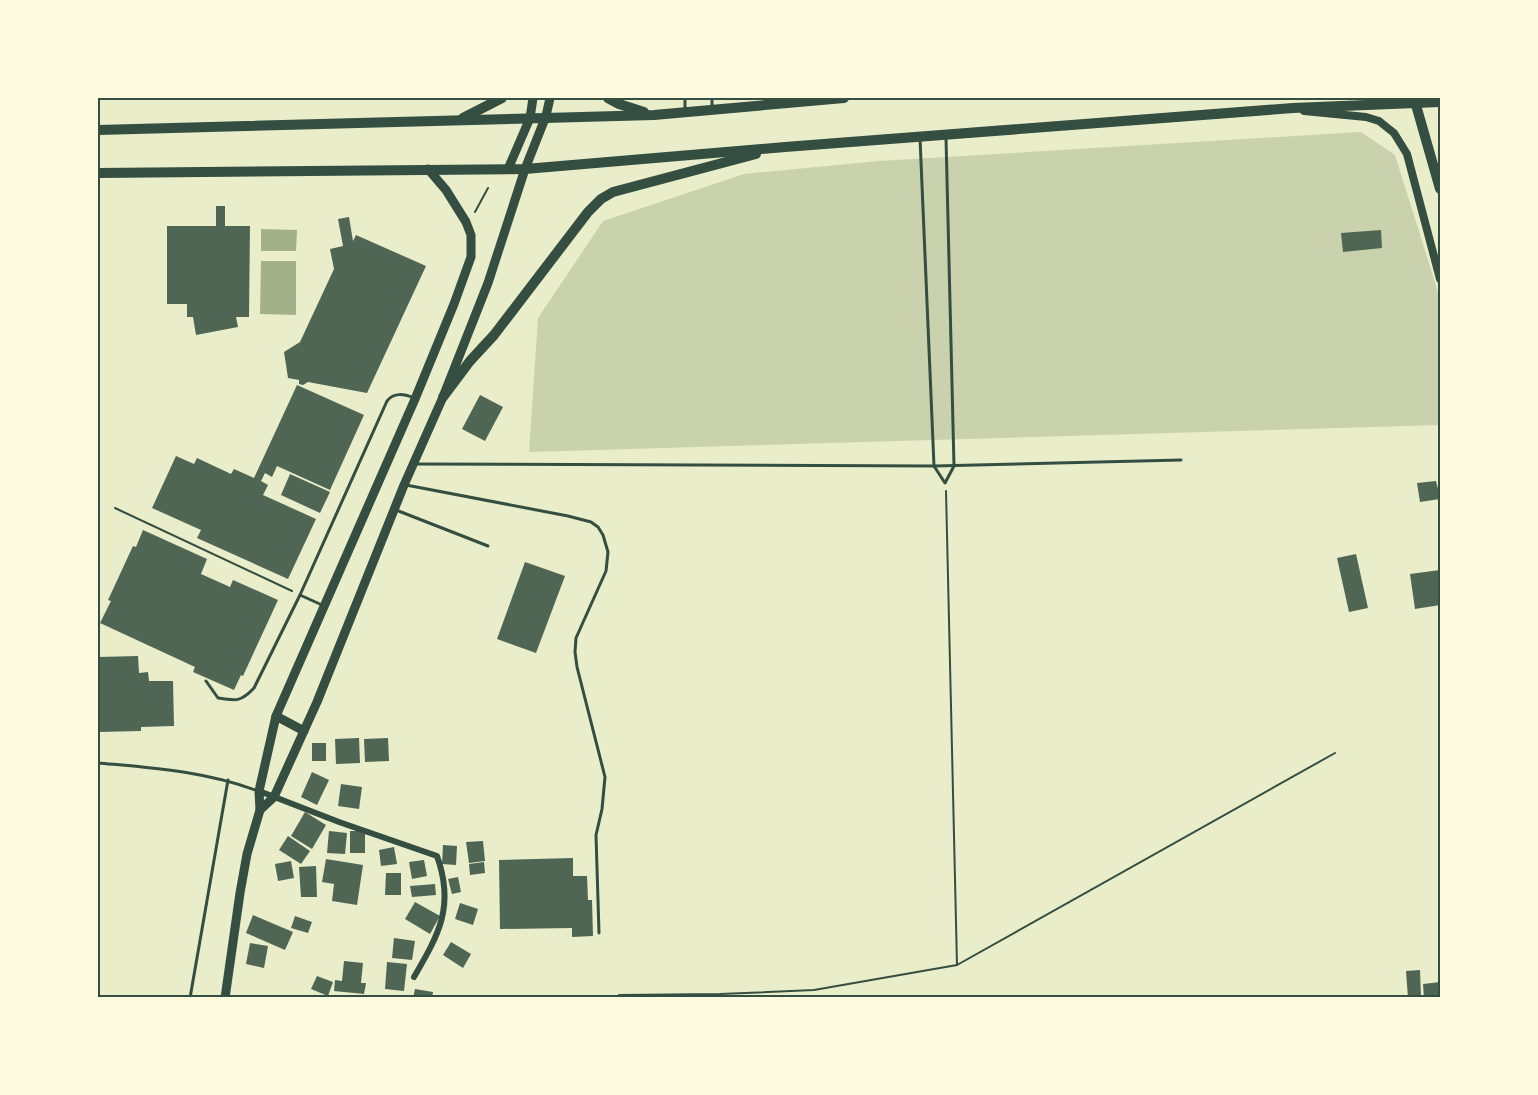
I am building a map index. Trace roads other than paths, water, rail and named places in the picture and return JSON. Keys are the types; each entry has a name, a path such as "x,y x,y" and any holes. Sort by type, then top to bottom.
{"main road":[{"path":"460,120 502,98"},
{"path":"508,169 530,118 533,98"},
{"path":"260,810 274,796 317,702 412,464 443,397 488,283 525,170 546,116 550,98"},
{"path":"608,98 619,104 654,115"},
{"path":"98,130 546,116 654,115 712,110 760,102 844,98"},
{"path":"1293,108 1303,98"},
{"path":"1416,100 1440,189"},
{"path":"98,172 525,170 785,147 1293,108 1416,100 1440,102"},
{"path":"443,397 470,361 494,335 588,212 601,199 613,192 785,147"},
{"path":"225,998 247,854 260,810 259,791 276,716 415,399 468,267 472,246 466,222 446,190 428,169"},
{"path":"276,716 304,730"}],"street":[{"path":"1280,109 1366,117 1379,121 1394,133 1407,154 1440,279"},
{"path":"259,791 437,856 444,880 442,921 436,939 414,977"}],"lane":[{"path":"685,98 685,112"},
{"path":"711,98 712,110"},
{"path":"920,138 934,466 945,483 954,466 946,136"},
{"path":"206,681 218,698 234,700 245,698 254,688 300,595 387,402 399,394 415,399"},
{"path":"412,464 954,466 1181,460"},
{"path":"404,485 580,519 598,526 603,535 608,552 606,571 576,638 575,652 605,777 602,809 596,835 599,933"},
{"path":"395,509 488,546"},
{"path":"300,595 323,605"},
{"path":"98,763 179,770 228,780 259,791"},
{"path":"190,998 228,780"}]}
